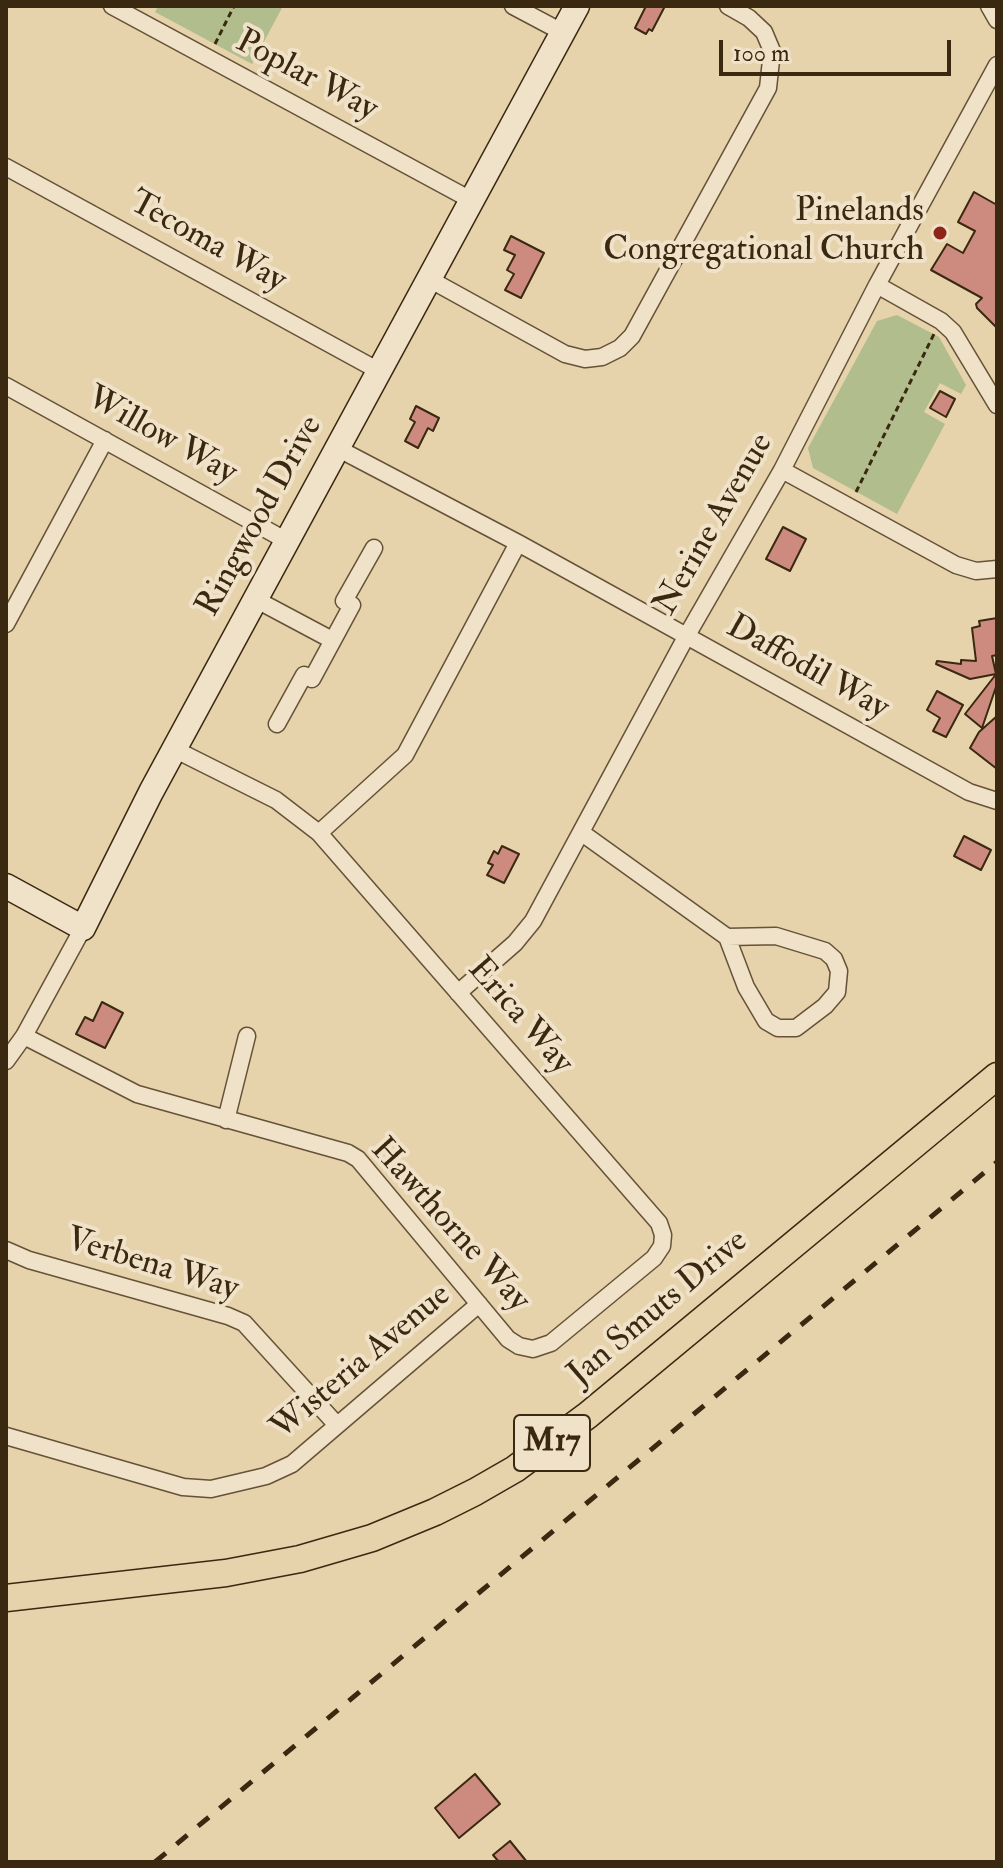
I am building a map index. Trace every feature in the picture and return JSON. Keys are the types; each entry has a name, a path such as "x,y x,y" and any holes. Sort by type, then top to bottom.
{"main road":[{"name":"Jan Smuts Drive","path":"6,1598 226,1573 300,1559 372,1538 475,1492 515,1469 588,1415 997,1076"}],"street":[{"name":"Poplar Way","path":"112,6 471,200"},
{"path":"513,6 562,32"},
{"name":"Ringwood Drive","path":"6,1061 24,1036 83,928 174,749 577,6"},
{"path":"429,279 565,354 585,359 602,357 620,348 632,336 768,88 772,51 764,32 749,18 728,6"},
{"path":"989,6 997,20"},
{"name":"Nerine Avenue","path":"458,993 525,933 686,637 782,470 877,285 997,65"},
{"name":"Tecoma Way","path":"6,167 379,371"},
{"path":"877,285 941,321 961,343 997,405"},
{"name":"Willow Way","path":"6,386 287,541"},
{"path":"6,624 105,440"},
{"name":"Daffodil Way","path":"337,448 518,543 969,792 997,801"},
{"path":"782,470 956,565 976,571 997,569"},
{"path":"319,833 405,755 518,543"},
{"path":"277,724 304,675 312,679 352,605 344,601 374,548"},
{"path":"255,599 332,640"},
{"name":"Erica Way","path":"174,749 276,800 319,833 659,1223 663,1235 662,1246 654,1258 551,1343 533,1349"},
{"path":"582,833 727,937 756,1008 766,1021 778,1028 796,1028 825,1006 837,992 839,971 834,959 825,951 776,936 727,937"},
{"path":"6,886 83,928"},
{"name":"Hawthorne Way","path":"24,1036 124,1089 348,1153 358,1159 508,1339 519,1346 533,1349"},
{"path":"226,1120 247,1036"},
{"name":"Verbena Way","path":"6,1250 29,1260 244,1323 336,1424"},
{"name":"Wisteria Avenue","path":"6,1436 183,1487 211,1489 266,1476 292,1464 479,1304"}],"path":[{"path":"208,58 234,6"},
{"path":"849,506 941,321"}],"green space":[{"path":"158,6 283,6 252,64 155,12"},
{"path":"897,315 939,337 966,385 961,394 940,383 924,412 945,424 897,514 813,468 808,448 877,321"}],"building":[{"path":"646,6 665,6 652,31 649,29 646,34 635,28"},
{"path":"974,192 997,205 997,328 977,308 976,304 982,298 931,270 947,244 963,253 975,231 958,222"},
{"path":"511,236 544,253 521,298 505,290 514,274 507,270 515,255 504,250"},
{"path":"940,391 955,399 946,417 930,408"},
{"path":"416,406 439,418 433,431 428,428 418,448 405,441 415,422 410,419"},
{"path":"783,527 806,539 790,571 766,559"},
{"path":"997,618 997,655 992,656 996,674 970,679 936,664 937,661 961,664 961,660 976,661 972,628 980,626 979,621"},
{"path":"997,673 997,684 982,728 965,714"},
{"path":"937,691 963,705 946,737 933,731 940,718 927,710"},
{"path":"997,716 997,769 970,748 979,732"},
{"path":"964,836 991,850 981,870 954,856"},
{"path":"502,846 519,854 504,883 487,875 493,865 488,863 494,851 498,854"},
{"path":"102,1002 123,1013 105,1048 76,1034 85,1017 93,1021"},
{"path":"475,1774 500,1804 459,1838 435,1808"},
{"path":"510,1841 527,1862 499,1862 493,1855"}],"railway":[{"path":"155,1862 997,1162"}],"place":[{"name":"Pinelands Congregational Church","path":"940,233"}]}
